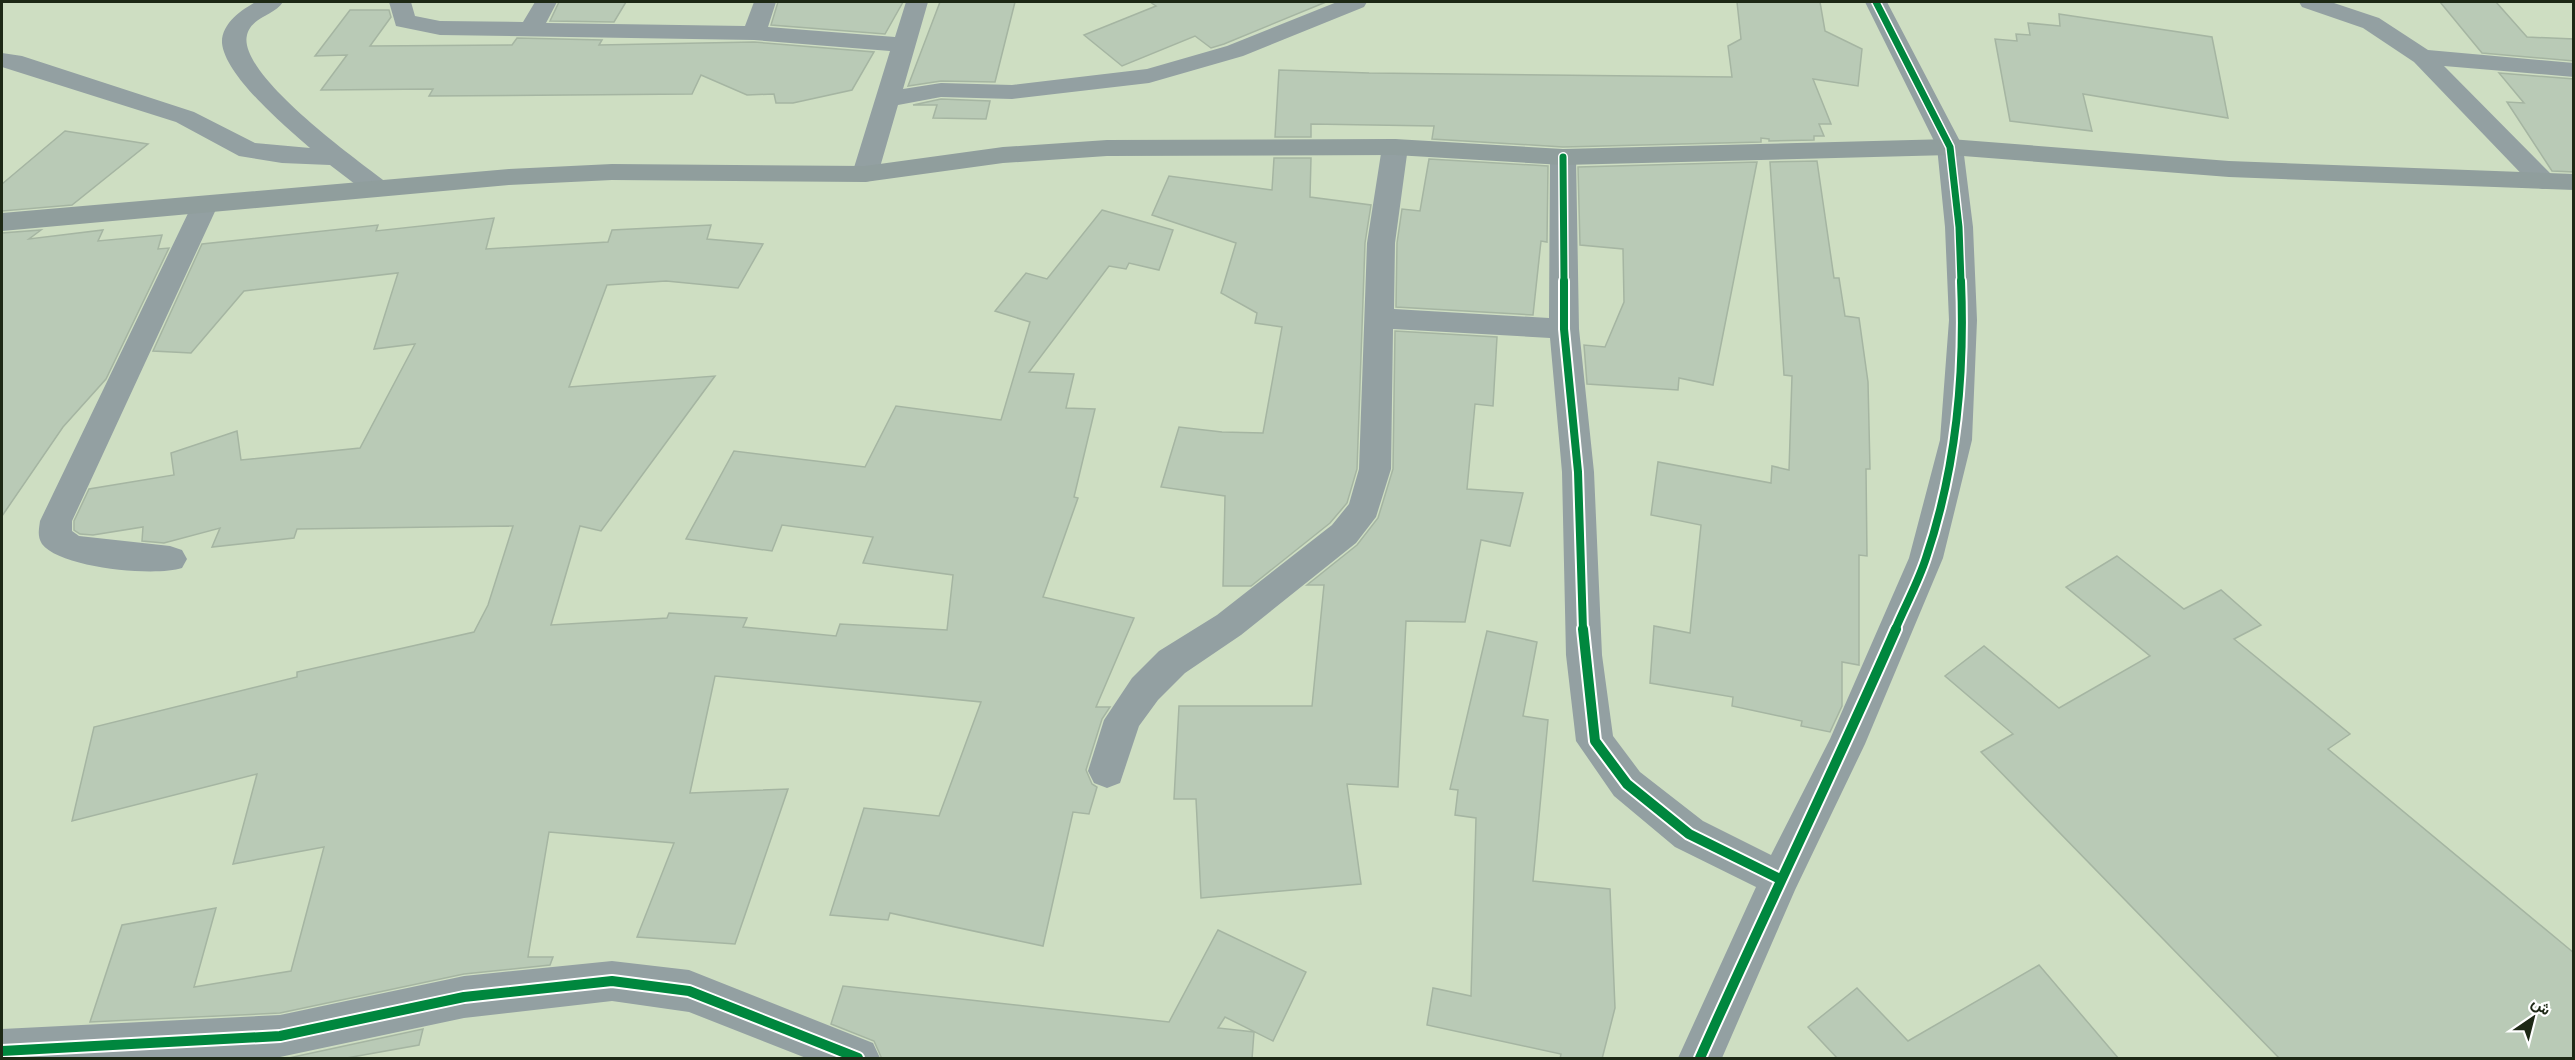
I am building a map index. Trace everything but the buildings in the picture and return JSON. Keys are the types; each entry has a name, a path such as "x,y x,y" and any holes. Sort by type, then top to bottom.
{"main road":[{"path":"2,222 377,188 612,172 865,174 1003,155 1107,148 1395,147 1563,157 1950,147 2229,170 2574,182"}],"street":[{"path":"272,2 239,24 234,44 245,68 274,102 377,188"},
{"path":"400,2 404,21 415,25 530,30 754,33 904,45"},
{"path":"530,30 546,2"},
{"path":"754,33 765,2"},
{"path":"865,174 917,2"},
{"path":"887,99 941,90 1012,92 1149,76 1235,51 1356,2"},
{"path":"1700,1059 1780,879 1846,744 1926,558 1956,440 1963,320 1959,227 1950,147 1876,2"},
{"path":"2310,2 2371,23 2422,57 2543,181"},
{"path":"2422,57 2574,70"},
{"path":"2,60 14,61 185,117 248,150 282,155 338,157"},
{"path":"1107,771 1122,720 1145,689 1172,662 1229,625 1344,534 1364,508 1375,469 1381,243 1395,147"},
{"path":"1563,157 1564,329 1578,472 1584,655 1595,741 1627,784 1689,834 1780,879"},
{"path":"170,559 71,548 55,536 56,521 205,205"},
{"path":"1378,318 1564,329"},
{"path":"2,1051 280,1036 464,997 612,981 689,991 858,1059"}],"cycle path":[{"path":"1700,1058 1780,879 1846,744 1926,558 1956,440 1963,320 1959,227 1950,147 1876,2"},
{"path":"1563,157 1564,329 1578,472 1584,655 1595,741 1627,784 1689,834 1780,879"},
{"path":"2,1051 280,1036 464,997 612,981 689,991 858,1058"}]}
